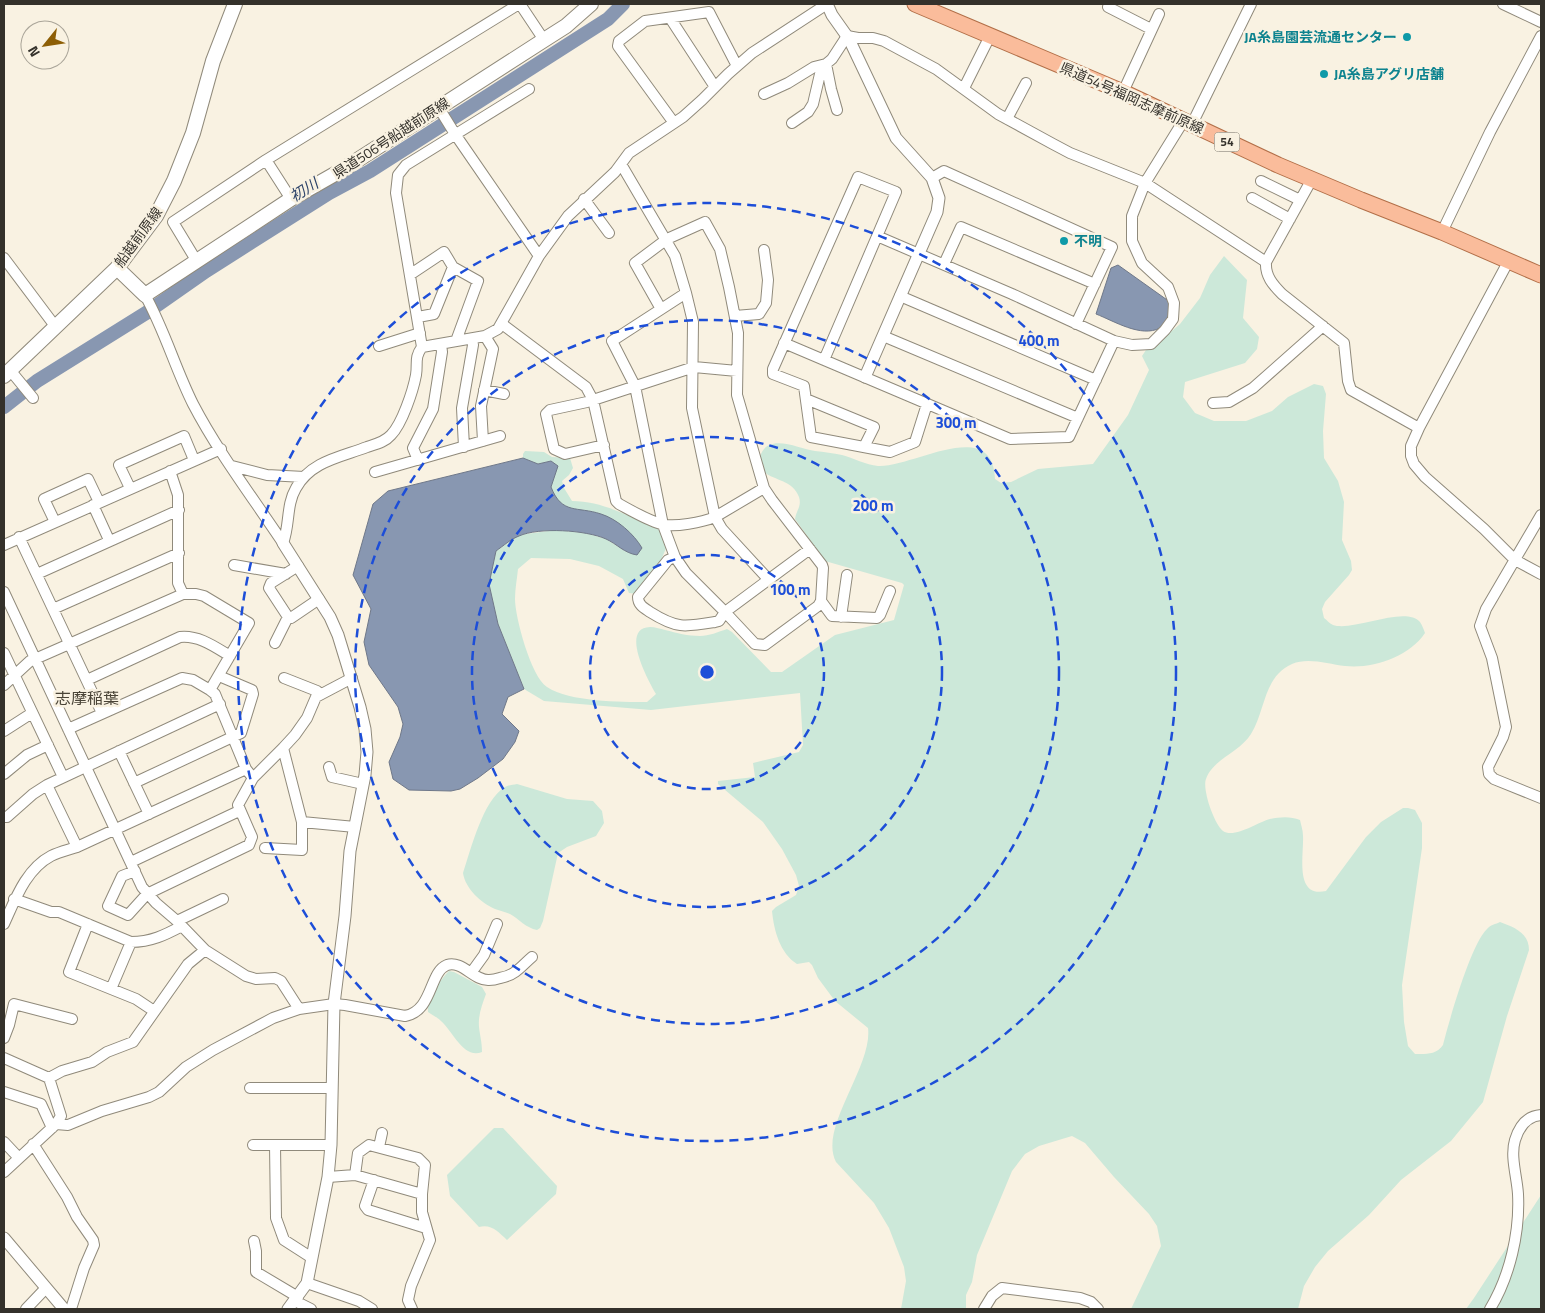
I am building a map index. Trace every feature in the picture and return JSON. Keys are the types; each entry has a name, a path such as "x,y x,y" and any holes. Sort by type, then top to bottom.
{"main road":[{"name":"船越前原線","path":"11,376 55,326 117,268 156,216 174,182 194,133 213,61 235,4"},
{"name":"県道506号船越前原線","path":"145,295 291,199 442,109 566,26 591,4"},
{"name":"県道54号福岡志摩前原線","path":"915,4 1123,92 1312,179 1541,275"},
{"path":"117,268 145,295"}],"street":[{"path":"196,260 173,222 266,160 520,4 544,40"},
{"path":"283,543 291,499 308,471 319,464 378,444 395,430 411,393 416,371 416,355 422,347 485,336 498,329 539,256 568,216 622,164 629,153 674,123 737,66 827,4 847,36 896,138 932,178 939,198 937,212 865,377"},
{"path":"878,236 1114,341 1132,345 1151,344 1173,319 1174,303 1168,287 1142,263 1132,240 1132,216 1145,183 1188,122 1251,4"},
{"path":"1503,4 1541,22"},
{"path":"1108,7 1151,29"},
{"path":"674,123 618,46 620,41 645,21 709,12 737,66"},
{"path":"1123,92 1159,14"},
{"path":"670,18 715,87"},
{"path":"792,124 808,112 813,104 820,74 847,36"},
{"path":"847,36 884,41 936,69 998,114 1070,153 1145,183 1266,262"},
{"path":"964,88 990,36"},
{"path":"1442,232 1490,132 1541,36"},
{"path":"764,94 788,83 814,67 826,64"},
{"path":"826,64 837,110"},
{"path":"1007,119 1026,83"},
{"path":"422,347 396,193 398,176 406,165 454,133 529,89"},
{"path":"442,109 454,133 539,256"},
{"path":"266,160 291,199"},
{"path":"622,164 667,239 675,256 686,292 693,322 694,367 691,396 692,408 715,517 722,529 769,580"},
{"path":"932,178 944,171 1112,246 1076,324"},
{"path":"824,360 896,192 858,177 784,343 773,369 773,374 804,386 812,437 890,452 915,442 927,404"},
{"path":"1312,179 1266,262 1266,273 1274,286 1344,343 1348,381 1351,390 1419,428"},
{"path":"1261,181 1300,200"},
{"path":"1252,198 1290,219"},
{"path":"584,199 609,233"},
{"path":"661,309 635,263 667,239 705,222 720,249 735,316 738,332 737,394 764,488 823,568 821,601 818,606 765,645 755,644 679,565 663,525 636,386 612,341 661,309 686,292"},
{"path":"944,264 961,226 1095,284"},
{"path":"735,316 758,314 766,303 768,280 764,250"},
{"path":"411,274 444,252 453,267 478,281 456,341"},
{"path":"4,258 55,326"},
{"path":"1508,262 1419,428 1411,446 1410,456 1414,464 1426,477 1484,529 1514,560 1541,574"},
{"path":"418,317 434,314 453,267"},
{"path":"145,295 159,320 193,404 330,617 352,678 365,729 367,752 350,851 345,916 334,1004 331,1145 328,1177 307,1283 294,1302"},
{"path":"900,296 1096,380"},
{"path":"502,324 582,383 593,400 616,501 619,504 663,525 671,526 708,520 764,488"},
{"path":"1213,403 1229,402 1253,388 1323,326"},
{"path":"379,346 420,333"},
{"path":"484,441 481,406 493,349 485,336"},
{"path":"883,336 1078,418"},
{"path":"464,447 462,408 473,345 472,339"},
{"path":"784,343 1010,439 1070,437 1114,341"},
{"path":"418,460 413,448 432,409 442,352 441,344"},
{"path":"604,445 564,454 554,449 546,414 550,410 593,400 694,367 737,371"},
{"path":"11,376 33,398"},
{"path":"484,390 504,394"},
{"path":"806,399 874,427 864,447"},
{"path":"130,488 119,465 184,436 194,460"},
{"path":"375,472 500,436"},
{"path":"4,545 221,449"},
{"path":"232,466 267,475 304,476"},
{"path":"170,471 178,495 178,583 182,594"},
{"path":"54,522 44,499 88,479 109,540"},
{"path":"37,574 179,510"},
{"path":"1541,515 1486,610 1480,626 1492,658 1506,727 1503,738 1488,767 1489,774 1494,780 1541,798"},
{"path":"19,537 102,712"},
{"path":"675,557 668,560 638,597 641,606 666,622 688,626 719,621 725,612 810,550"},
{"path":"53,608 179,553"},
{"path":"234,565 286,574"},
{"path":"288,617 269,588 271,583 298,566"},
{"path":"841,617 847,575"},
{"path":"821,601 832,616 877,618 890,591"},
{"path":"4,592 147,894 218,960 246,976 256,979 275,978 281,981 299,1009"},
{"path":"4,685 30,661 182,594 196,594 204,596 249,623 210,690"},
{"path":"288,617 290,618 319,599"},
{"path":"275,643 288,617"},
{"path":"86,680 180,637 198,638 230,656"},
{"path":"4,653 63,777"},
{"path":"134,783 241,733 253,694 252,690 219,676"},
{"path":"68,729 102,712 182,678 193,680 216,694 246,769 253,778"},
{"path":"284,678 318,691 320,694"},
{"path":"239,811 133,866 122,876 108,906 128,915 147,894 248,845 252,837 239,811 239,801 253,778 283,748 307,718 316,697 352,678"},
{"path":"4,817 7,817 33,794 47,785 220,704"},
{"path":"4,731 32,712"},
{"path":"4,774 27,755 48,745"},
{"path":"265,848 302,850 302,822 283,748"},
{"path":"119,751 149,814"},
{"path":"329,767 332,777 363,784"},
{"path":"4,924 14,899 36,868 50,856 77,847 116,830 246,769"},
{"path":"47,785 77,847"},
{"path":"302,822 355,827"},
{"path":"14,899 51,912 59,912 131,942 158,939 180,923 223,899"},
{"path":"88,924 69,972 136,999 154,1011"},
{"path":"471,973 484,955 497,924"},
{"path":"111,989 131,942"},
{"path":"48,1078 62,1071 92,1062 107,1052 129,1044 136,1038 188,964 206,950"},
{"path":"54,1126 68,1125 102,1111 159,1092 186,1067 213,1050 273,1018 299,1009 334,1004 405,1016 412,1014 426,999 441,969 448,964 458,966 488,980 506,977 514,973 532,956"},
{"path":"4,1038 14,1004 72,1018"},
{"path":"4,1058 48,1078 61,1116 54,1126 4,1172"},
{"path":"250,1088 332,1088"},
{"path":"4,1092 41,1104 54,1126"},
{"path":"1490,1309 1506,1275 1517,1223 1518,1196 1514,1149 1516,1139 1521,1126 1528,1119 1541,1115"},
{"path":"378,1147 382,1133"},
{"path":"4,1142 19,1158"},
{"path":"33,1144 93,1240 94,1245 84,1268 71,1309"},
{"path":"254,1145 331,1145"},
{"path":"275,1145 276,1218 284,1240 312,1258"},
{"path":"355,1174 358,1153 369,1145 418,1158 425,1165 422,1212 430,1240 411,1286 408,1300 412,1309"},
{"path":"328,1177 355,1174 422,1194"},
{"path":"374,1180 365,1206 368,1210 426,1228"},
{"path":"4,1238 64,1309"},
{"path":"254,1241 256,1272 294,1302 311,1309"},
{"path":"307,1283 359,1301 372,1309"},
{"path":"26,1309 46,1288"},
{"path":"984,1309 992,1296 1002,1288 1080,1298 1091,1302 1098,1309"}],"green space":[{"path":"1224,256 1247,280 1243,318 1259,337 1257,349 1245,363 1185,382 1183,397 1195,413 1214,421 1246,421 1272,411 1288,397 1314,384 1323,386 1326,394 1323,431 1324,458 1338,481 1344,502 1342,540 1351,561 1352,570 1325,602 1322,609 1324,618 1332,624 1342,626 1403,616 1420,622 1425,633 1410,649 1390,660 1356,666 1305,661 1292,664 1283,670 1275,677 1270,686 1251,734 1240,746 1209,772 1205,784 1210,806 1220,827 1228,833 1240,832 1274,818 1289,817 1300,820 1303,834 1302,864 1305,882 1309,888 1316,891 1326,891 1366,837 1381,822 1403,808 1415,810 1422,823 1422,848 1402,985 1404,1022 1408,1046 1415,1054 1434,1052 1443,1045 1455,1002 1474,950 1488,928 1500,922 1505,924 1524,935 1528,944 1529,950 1507,1016 1483,1102 1451,1141 1401,1180 1369,1215 1328,1251 1315,1267 1304,1286 1298,1309 1131,1309 1161,1246 1157,1226 1149,1214 1085,1143 1072,1136 1039,1146 1025,1154 1012,1171 977,1255 972,1282 966,1295 966,1309 901,1309 906,1281 904,1267 889,1228 874,1203 836,1162 832,1148 834,1132 863,1060 868,1028 835,1001 809,962 797,964 782,948 776,934 772,911 796,895 799,886 796,875 782,849 763,822 718,784 718,781 755,777 753,763 799,752 803,745 800,693 651,710 544,701 524,689 498,624 489,584 496,551 519,535 555,530 586,533 606,539 628,553 581,510 568,508 556,500 551,487 551,461 538,464 523,458 523,454 525,451 544,452 552,457 570,458 573,468 562,481 572,501 595,504 627,515 658,529 664,535 668,544 661,560 637,594 629,593 623,579 599,566 570,559 531,558 518,569 515,599 521,632 535,672 547,687 569,696 582,698 647,702 656,694 643,668 636,645 637,636 641,630 650,627 700,636 710,635 727,629 771,672 782,672 835,635 894,620 904,585 825,561 795,519 800,503 796,491 788,484 764,472 760,458 765,448 771,444 785,444 842,455 878,466 893,465 948,449 966,447 981,450 991,460 995,479 1001,483 1011,482 1038,469 1093,464 1128,415 1149,370 1142,356 1146,350 1159,342 1180,324 1200,298 1210,275"},
{"path":"517,784 567,799 593,801 602,811 604,823 596,836 567,847 558,853 543,921 537,930 510,914 484,903 470,889 463,873 479,826 490,803 497,793 505,787"},
{"path":"449,971 482,987 486,994 479,1018 482,1052 470,1052 464,1048 438,1018 428,1012 432,995"},
{"path":"494,1128 503,1128 557,1186 556,1194 507,1240 491,1228 479,1227 450,1196 447,1175"},
{"path":"1541,1195 1541,1309 1466,1309 1474,1298"}],"water":[{"path":"1118,265 1170,302 1170,318 1164,326 1153,331 1136,330 1096,314 1111,268"},
{"path":"523,458 538,464 551,461 558,466 551,487 560,502 571,508 601,514 613,519 630,532 642,548 637,555 606,539 587,533 538,531 519,536 496,551 489,584 498,624 524,689 508,697 502,714 519,731 515,742 503,759 460,789 451,791 409,790 393,779 389,762 400,737 403,724 398,707 369,665 364,642 371,609 353,575 373,504 388,491"}],"waterway":[{"name":"初川","path":"4,407 37,381 146,313 206,271 329,193 370,171 608,19 623,4"}],"place":[{"name":"JA糸島園芸流通センター","path":"1407,37"},
{"name":"JA糸島アグリ店舗","path":"1324,74"},
{"name":"不明","path":"1064,241"}],"district":[{"name":"志摩稲葉","path":"87,698"}]}
